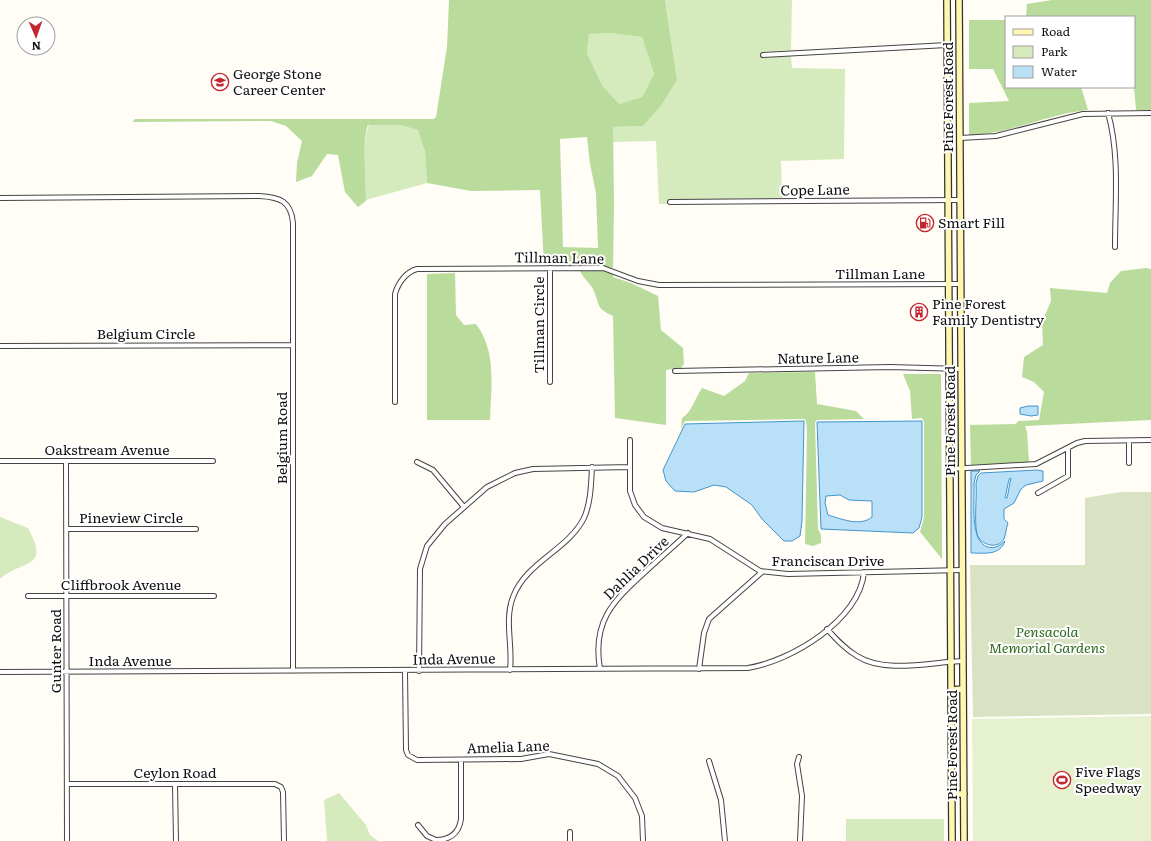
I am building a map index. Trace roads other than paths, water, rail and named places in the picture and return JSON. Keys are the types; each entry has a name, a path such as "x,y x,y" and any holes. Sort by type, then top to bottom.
{"main road":[{"name":"Pine Forest Road","path":"947,0 952,841"},
{"name":"Pine Forest Road","path":"959,0 964,841"},
{"path":"951,690 963,689"},
{"path":"952,794 964,794"}],"street":[{"path":"763,55 947,45"},
{"path":"1108,113 1111,124 1114,159 1115,247"},
{"path":"960,138 996,136 1074,115 1151,113"},
{"name":"Belgium Road","path":"0,198 259,196 276,198 289,206 293,223 293,671"},
{"name":"Cope Lane","path":"670,202 960,200"},
{"name":"Tillman Circle","path":"550,268 550,382"},
{"name":"Tillman Lane","path":"395,402 395,294 397,286 403,279 417,269 603,268 638,281 659,285 961,284"},
{"name":"Belgium Circle","path":"0,346 293,344"},
{"name":"Nature Lane","path":"675,371 890,367 949,370 962,369"},
{"name":"Franciscan Drive","path":"630,440 630,491 639,512 648,521 662,528 688,533 716,542 750,566 762,572 788,574 963,570"},
{"path":"950,469 1036,464 1068,449 1077,443 1085,441 1151,440"},
{"path":"1129,462 1130,441"},
{"path":"1038,492 1068,476 1068,449"},
{"name":"Oakstream Avenue","path":"0,461 213,461"},
{"name":"Gunter Road","path":"66,461 68,841"},
{"path":"418,462 433,470 464,507"},
{"path":"510,670 511,651 509,624 513,596 523,578 574,532 582,521 589,500 592,467"},
{"path":"419,671 419,585 423,558 427,546 437,532 487,487 515,473 533,469 630,467"},
{"name":"Pineview Circle","path":"66,529 196,529"},
{"name":"Dahlia Drive","path":"600,669 598,650 599,635 604,619 613,603 688,533"},
{"path":"699,669 704,633 709,619 762,572"},
{"name":"Inda Avenue","path":"0,672 738,669 770,663 802,648 827,629 843,615 853,602 863,582 864,572"},
{"name":"Cliffbrook Avenue","path":"28,596 214,596"},
{"path":"827,629 856,656 873,663 902,665 963,661"},
{"name":"Amelia Lane","path":"405,671 406,753 411,758 417,760 522,759 549,754 598,764 618,776 635,798 642,816 643,841"},
{"path":"799,757 798,764 801,790 800,841"},
{"path":"418,825 427,836 436,840 447,839 456,833 461,819 461,760"},
{"path":"709,761 721,800 725,841"},
{"name":"Ceylon Road","path":"68,784 268,783 281,787 284,795 284,841"},
{"path":"175,784 176,841"},
{"path":"570,832 570,841"}],"water":[{"path":"1038,406 1038,415 1031,416 1020,414 1020,408"},
{"path":"804,421 802,521 800,536 792,541 784,541 762,519 752,505 726,487 714,485 694,492 675,491 666,481 663,470 685,424"},
{"path":"922,421 922,517 919,528 913,533 821,529 817,422","holes":["840,495 849,500 872,501 872,517 867,520 856,522 828,515 825,503 826,496"]},
{"path":"971,471 980,471 976,475 974,483 974,520 978,537 982,544 990,548 997,547 1005,541 1003,546 991,553 971,553"},
{"path":"1043,471 1043,481 1026,485 1021,489 1014,503 1004,509 1004,519 1008,523 1004,539 998,544 994,545 985,543 977,534 976,483 978,476 981,473","holes":["1011,478 1007,498 1005,498 1009,479"]}],"place":[{"name":"George Stone Career Center","path":"220,82"},
{"name":"Smart Fill","path":"925,223"},
{"name":"Pine Forest Family Dentistry","path":"919,312"},
{"name":"Five Flags Speedway","path":"1062,780"}],"park label":[{"name":"Pensacola Memorial Gardens","path":"1047,640"}]}
